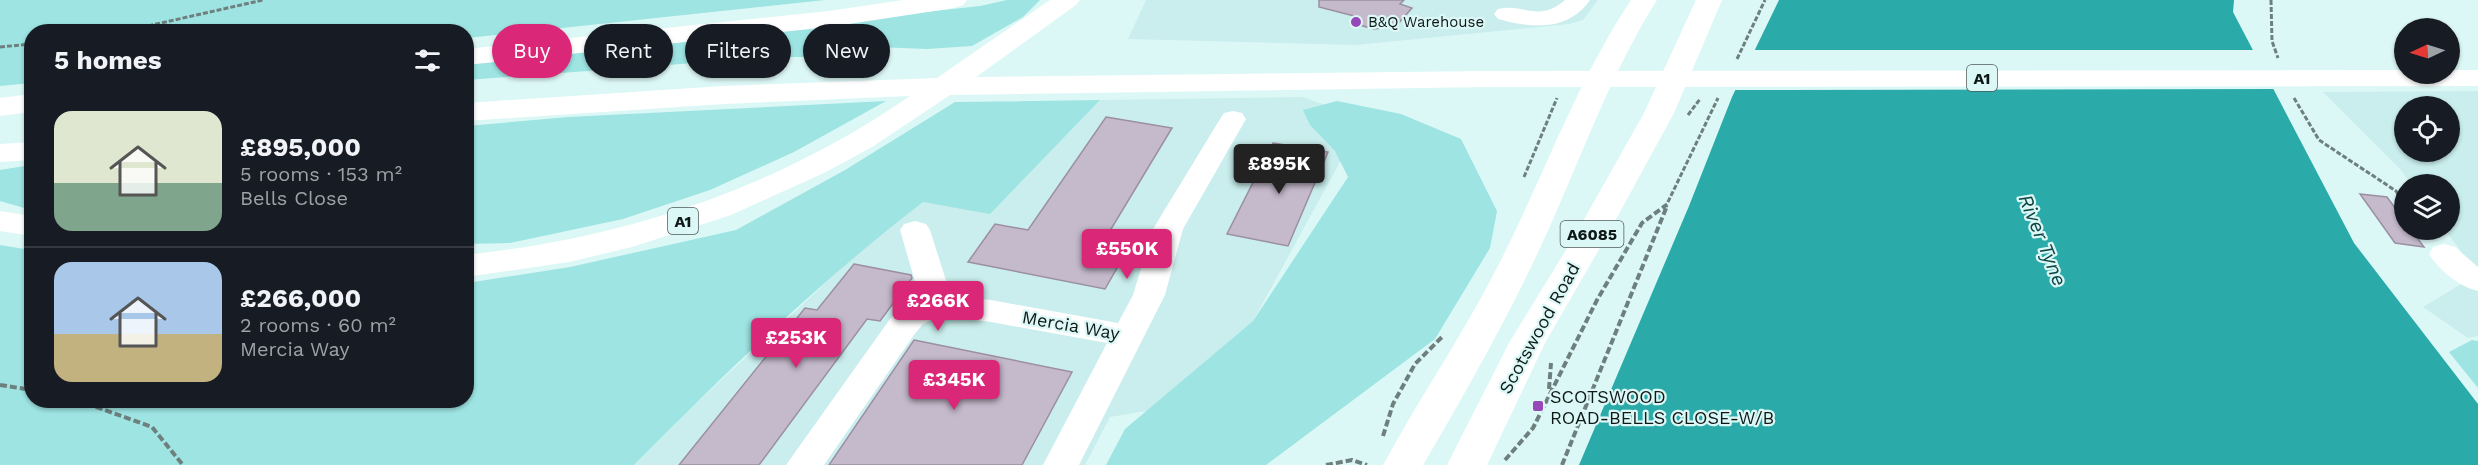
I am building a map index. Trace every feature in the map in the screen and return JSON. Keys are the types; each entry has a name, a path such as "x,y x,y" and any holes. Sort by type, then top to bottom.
{"main road":[{"path":"474,56 829,19 954,0"},
{"name":"A1","path":"474,265 535,257 590,246 695,217 788,180 884,127 1067,0"},
{"name":"A6085","path":"1392,454 1515,266 1579,121 1619,39 1644,0"},
{"name":"Scotswood Road","path":"1467,465 1527,343 1659,113 1709,0"},
{"name":"A1","path":"474,111 724,95 888,88 1484,70 2394,58"},
{"path":"2460,58 2478,58"},
{"name":"A1","path":"474,91 733,75 873,69 1484,70 2478,78"},
{"path":"0,106 24,104"},
{"path":"0,133 24,131"},
{"path":"0,153 24,151"},
{"path":"0,221 24,225"}],"street":[{"path":"1506,14 1531,19 1554,17 1570,10 1578,0"},
{"path":"1061,465 1149,295 1168,229 1233,119"},
{"path":"915,230 938,305"},
{"path":"2444,254 2461,270 2478,281"},
{"name":"Mercia Way","path":"804,465 902,327 912,316 925,309 938,305 991,310 1128,336"}],"path":[{"path":"160,24 263,0"},
{"path":"1736,60 1766,0"},
{"path":"2271,0 2272,41 2279,61"},
{"path":"0,47 24,45"},
{"path":"1562,465 1667,204 1721,92"},
{"path":"2290,92 2319,140 2394,190"},
{"path":"1522,180 1559,95"},
{"path":"1501,465 1533,428 1597,300 1642,223 1667,204"},
{"path":"1392,454 1394,404 1415,364 1443,336 1448,326"},
{"path":"0,385 24,389"},
{"path":"99,408 152,427 183,465"},
{"path":"1326,465 1352,460 1367,465"}],"shaded area":[{"path":"0,0 825,0 572,27 572,24 492,24 492,35 474,37 474,24 24,24 24,84 0,86"},
{"path":"1007,0 1040,0 1023,17 972,46 927,49 890,48 890,24 815,24 980,6"},
{"name":"B&Q Warehouse","path":"1146,0 1598,0 1583,20 1569,24 1356,45 1128,39"},
{"path":"803,25 803,57 791,57 791,27"},
{"path":"685,38 685,64 673,65 673,40"},
{"path":"584,49 584,71 572,72 572,51"},
{"path":"492,59 494,78 474,79 474,61"},
{"path":"2478,91 2478,274 2452,240 2460,240 2460,174 2404,174 2323,92"},
{"path":"1303,97 1336,109 1341,160 1253,321 1147,411 1110,417 1085,465 634,465 686,413 862,249 923,202 990,213 1100,100"},
{"path":"1100,100 990,214 923,202 810,296 703,396 634,465 0,465 0,245 24,249 24,408 474,408 474,282 570,267 736,230 845,170 955,102"},
{"path":"886,101 794,152 710,190 623,219 510,243 474,244 474,125 568,117"},
{"path":"1337,101 1401,114 1461,139 1497,211 1490,248 1435,339 1266,465 1106,465 1125,429 1253,321 1348,177 1335,151 1310,125 1303,110"},
{"path":"24,166 24,208 0,201 0,170"},
{"path":"2478,274 2478,336 2468,338 2423,307"},
{"path":"2472,340 2478,341 2478,388 2449,352"}],"water":[{"name":"River Tyne","path":"1779,0 2234,0 2233,12 2354,243 2478,404 2478,465 1579,465 1689,206 1732,97"}],"pier":[{"path":"1750,50 2256,50 2276,89 1732,90"}],"building":[{"path":"1319,0 1404,0 1400,4 1412,8 1396,26 1374,29 1352,23 1358,17 1319,7"},
{"path":"1106,117 1172,128 1102,244 1128,249 1105,289 968,262 995,224 1028,230"},
{"path":"1273,143 1328,152 1288,246 1227,234"},
{"path":"2360,194 2387,197 2394,206 2394,240 2419,240 2424,247 2395,243"},
{"path":"854,264 911,275 912,278 880,321 867,319 759,465 679,465 805,308 817,310"},
{"path":"914,340 1072,372 1022,465 829,465"}],"place":[{"name":"B&Q Warehouse","path":"1356,22"},
{"name":"SCOTSWOOD ROAD-BELLS CLOSE-W/B","path":"1538,406"}]}
